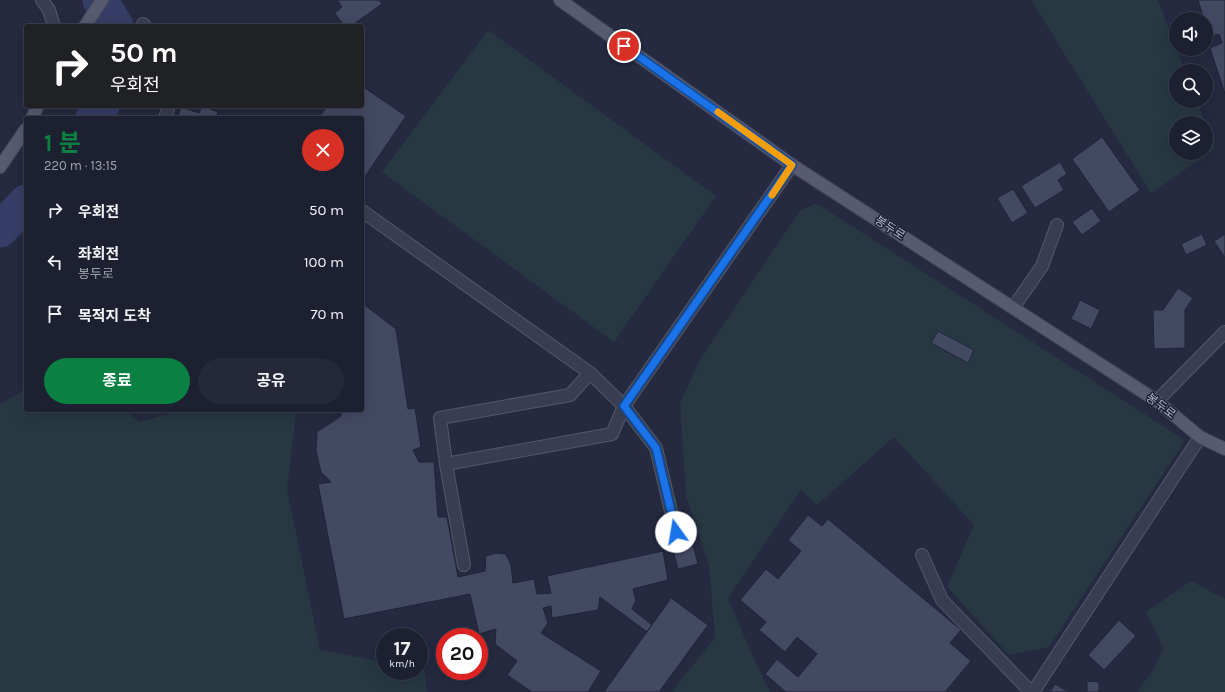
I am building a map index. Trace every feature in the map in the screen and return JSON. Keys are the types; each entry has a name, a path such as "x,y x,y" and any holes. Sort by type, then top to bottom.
{"main road":[{"path":"86,24 102,0"},
{"name":"봉두로","path":"560,0 792,165 1157,401 1200,437 1225,449"},
{"path":"0,167 24,133"}],"street":[{"path":"42,0 49,10 53,24"},
{"path":"446,464 612,434 624,406 792,165"},
{"path":"364,212 590,373 624,406 656,448 676,532"},
{"path":"1013,308 1042,266 1057,225"},
{"path":"1157,401 1225,332"},
{"path":"464,565 446,464 440,418 570,395 590,373"},
{"path":"922,556 942,600 1032,692 1200,437"}],"shaded area":[{"path":"1031,0 1158,0 1169,29 1169,56 1179,56 1182,64 1169,64 1169,108 1200,108 1202,116 1169,116 1169,160 1199,160 1151,193"},
{"path":"488,30 716,196 614,342 382,172"},
{"path":"816,203 1185,440 1049,647 1009,655 947,587 974,525 894,437 817,505 801,490 728,598 770,692 672,692 715,637 709,565 686,496 680,403 701,358 800,211"},
{"path":"24,390 24,412 128,412 139,422 177,412 294,412 296,414 287,489 320,650 376,660 376,680 425,680 427,692 0,692 0,404"},
{"path":"1191,581 1225,599 1225,692 1137,692 1154,669 1163,648 1146,612"}],"building":[{"path":"337,0 379,0 382,4 354,24 343,24 335,13 342,7"},
{"path":"1198,0 1225,0 1225,94 1213,56 1213,47 1222,43 1219,34 1213,36 1213,12 1202,12"},
{"path":"364,87 406,116 364,178 364,116 320,116 326,108 364,108"},
{"path":"181,108 199,113 201,108 207,108 218,112 217,116 178,116"},
{"path":"1102,137 1140,190 1109,212 1072,159"},
{"path":"1060,162 1067,174 1058,180 1064,190 1035,208 1021,186"},
{"path":"1013,189 1028,213 1012,223 997,198"},
{"path":"1092,208 1101,221 1082,235 1072,222"},
{"path":"1202,234 1207,245 1186,255 1181,244"},
{"path":"1225,234 1225,258 1214,241"},
{"path":"1178,288 1193,298 1185,310 1185,348 1154,349 1153,310 1163,310"},
{"path":"1080,300 1100,310 1091,329 1071,319"},
{"path":"364,305 396,329 408,409 415,408 421,447 413,450 419,462 434,462 438,517 447,517 458,577 485,571 486,556 496,553 506,554 511,565 513,583 534,579 537,594 551,593 547,576 663,551 668,580 633,589 636,600 632,609 652,625 647,632 600,597 598,610 552,618 551,606 543,608 548,623 541,633 601,671 588,692 532,692 507,675 517,661 495,644 496,629 488,631 488,628 478,628 470,594 344,619 318,484 331,482 321,472 316,450 317,432 341,416 341,412 364,412"},
{"path":"938,331 974,350 968,363 931,343"},
{"path":"808,515 822,526 828,519 961,630 950,643 971,661 945,692 786,692 765,674 777,659 798,677 817,654 797,637 785,652 759,630 766,622 740,600 766,569 778,579 801,551 788,540"},
{"path":"693,545 698,564 678,569 673,550"},
{"path":"671,598 708,625 659,692 604,692"},
{"path":"1119,620 1136,636 1104,670 1088,655"},
{"path":"1087,681 1099,682 1099,692 1087,692"},
{"path":"1055,684 1069,692 1050,692"}],"waterway":[{"path":"100,0 115,24"},
{"path":"94,116 100,108"},
{"path":"0,230 24,204"}],"slow traffic":[{"path":"718,112 792,165 772,195"}],"route":[{"path":"624,46 792,165 624,406 656,448 676,532"}]}
